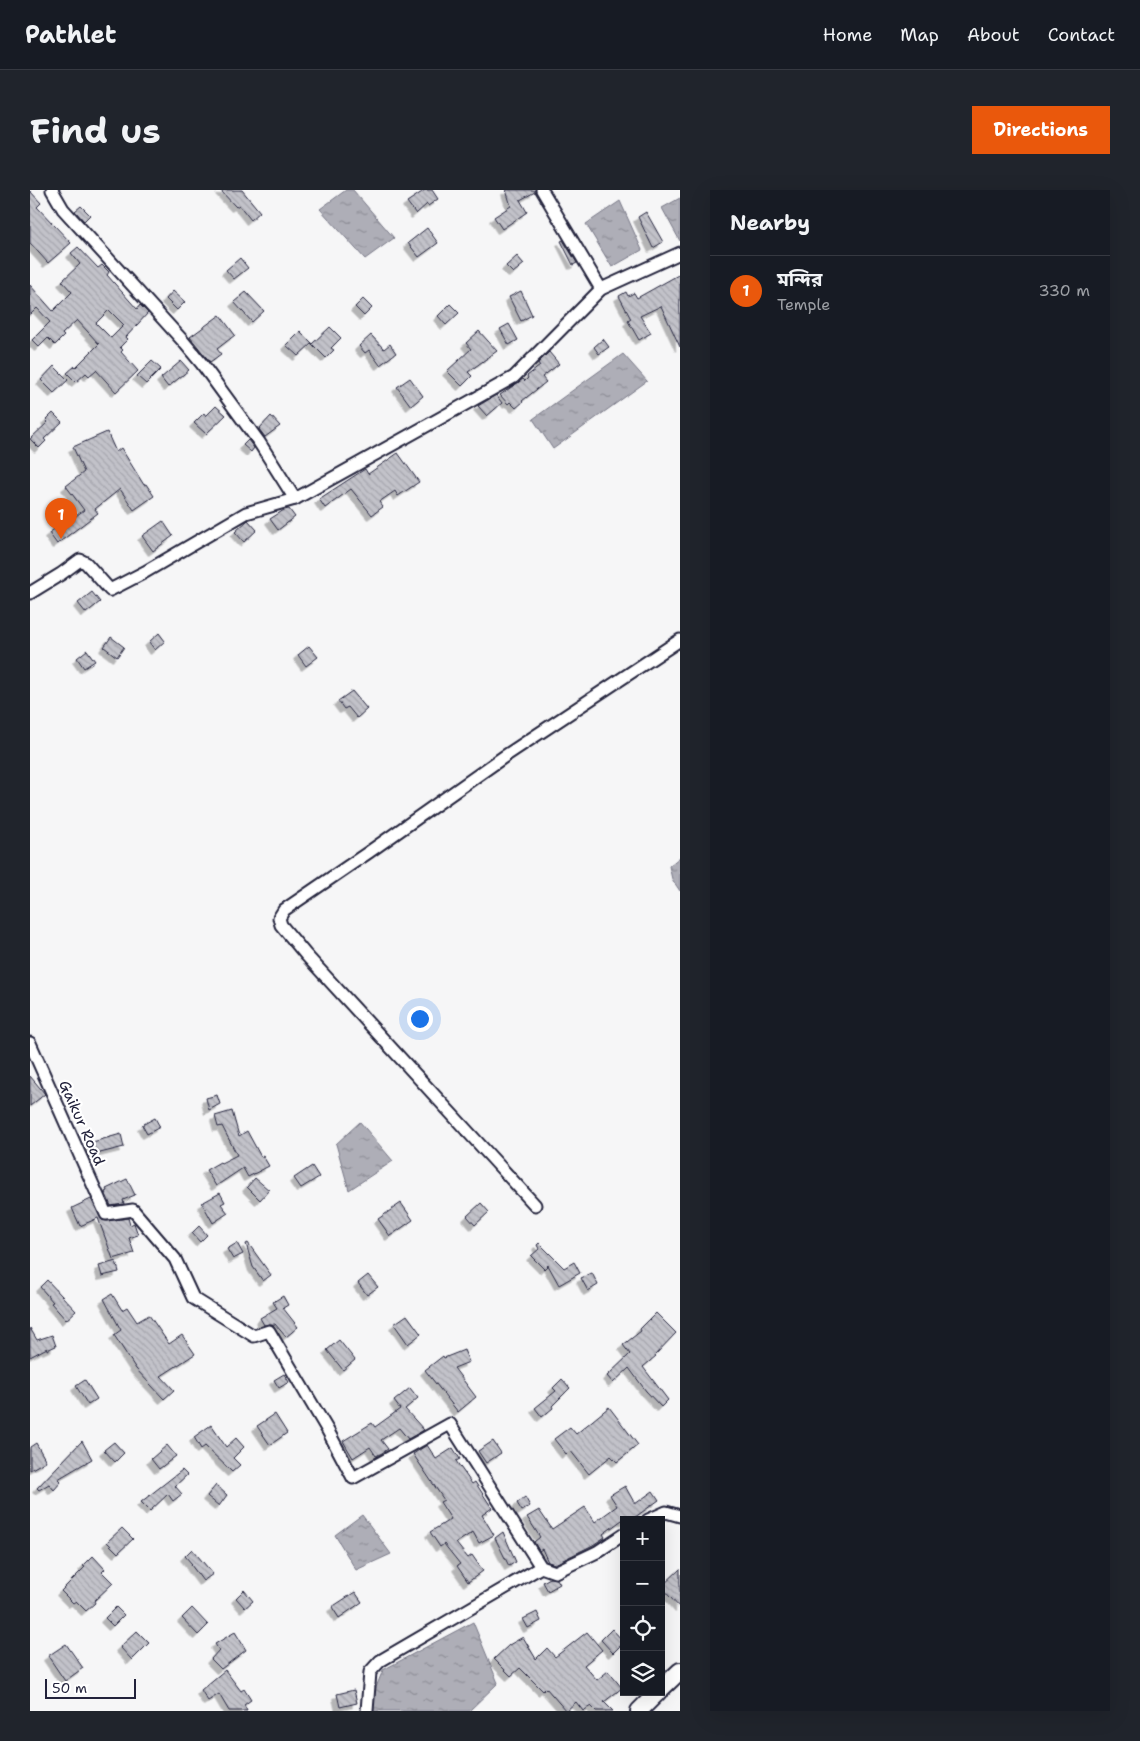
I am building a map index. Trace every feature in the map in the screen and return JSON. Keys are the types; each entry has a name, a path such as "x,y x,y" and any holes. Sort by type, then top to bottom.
{"main road":[{"path":"665,1685 680,1671"},
{"path":"639,1711 654,1696"}],"street":[{"path":"52,190 62,210 202,364 258,442 295,499"},
{"path":"542,190 601,290"},
{"path":"30,593 80,560 86,563 110,590 246,513 295,499 514,377 601,290 680,254"},
{"path":"535,1204 306,955 281,925 279,918 284,910 505,756 680,640"},
{"name":"Gaikur Road","path":"30,1043 106,1214 133,1210 175,1259 193,1298 254,1336 269,1331 324,1423 354,1478 450,1424 541,1567"},
{"path":"657,1516 666,1512 680,1516"},
{"path":"367,1711 370,1672 380,1661 541,1567 555,1572 597,1552 620,1537"}],"water":[{"path":"346,190 353,190 394,238 365,259 320,209"},
{"path":"680,198 680,241 662,208"},
{"path":"620,201 642,250 612,267 586,224"},
{"path":"623,354 647,381 553,449 533,419"},
{"path":"680,857 680,891 672,879 669,866"},
{"path":"360,1122 393,1161 349,1190 336,1144"},
{"path":"362,1515 391,1554 356,1570 335,1535"},
{"path":"473,1622 498,1683 469,1711 373,1711 373,1695 383,1670"}],"building":[{"path":"220,190 242,190 260,212 251,220 239,205 236,207"},
{"path":"425,190 432,190 438,199 428,206 427,204 416,214 407,202"},
{"path":"506,190 535,190 535,192 520,200 527,212 502,229 494,217 511,206"},
{"path":"30,191 41,203 37,207 71,243 48,263 30,243"},
{"path":"81,206 90,215 84,221 75,211"},
{"path":"646,212 663,242 653,248 638,217"},
{"path":"427,228 438,243 419,257 408,243"},
{"path":"563,240 577,263 573,265 561,241"},
{"path":"78,247 98,268 102,265 109,272 107,275 137,309 140,305 148,313 126,337 128,339 120,347 123,350 121,352 138,371 116,392 96,370 89,376 86,373 76,382 67,373 76,367 99,344 77,320 62,334 64,336 55,345 48,338 39,347 32,340 50,322 37,308 30,315 30,285 53,311 72,292 62,281 80,264 71,253","holes":["109,310 124,325 111,338 96,323"]},
{"path":"517,256 524,264 513,273 506,266"},
{"path":"240,258 248,268 234,279 226,270"},
{"path":"680,274 680,347 661,306 640,316 651,333 639,340 628,321 631,319 619,296 626,292 628,296 634,293 637,298"},
{"path":"173,291 185,302 177,310 166,299"},
{"path":"521,291 532,315 521,321 509,297"},
{"path":"246,292 264,311 252,322 234,302"},
{"path":"363,299 372,308 364,316 355,307"},
{"path":"450,304 459,313 446,325 438,316"},
{"path":"220,315 235,335 217,349 221,354 210,362 190,337"},
{"path":"509,324 518,340 509,345 500,329"},
{"path":"330,327 341,338 331,348 334,350 326,358 312,344"},
{"path":"300,331 312,343 298,356 286,345"},
{"path":"479,331 497,351 468,372 472,376 462,386 447,371 471,349 466,343"},
{"path":"371,335 384,349 390,344 396,353 380,365 369,350 365,353 359,346"},
{"path":"603,339 609,347 599,354 594,347"},
{"path":"549,352 559,364 542,377 546,382 516,408 510,402 508,404 500,395 523,379 525,381 528,378 527,376 540,366 538,363"},
{"path":"152,361 161,369 146,384 137,376"},
{"path":"181,361 189,370 168,387 161,378"},
{"path":"54,366 68,380 54,393 41,380"},
{"path":"410,378 423,396 411,406 397,387"},
{"path":"496,395 502,403 487,416 478,406"},
{"path":"216,406 226,415 206,434 194,423 204,413 206,416"},
{"path":"53,413 62,422 44,439 46,441 39,448 30,439 48,422 46,420"},
{"path":"271,416 280,426 265,437 259,429"},
{"path":"107,432 116,452 121,448 144,485 146,484 154,496 134,510 120,489 95,509 98,513 57,544 49,533 67,519 69,521 84,510 66,486 84,472 73,447"},
{"path":"248,440 254,448 251,452 243,445"},
{"path":"398,453 419,482 398,496 395,491 379,502 383,507 372,515 351,489 325,508 319,499 365,469 368,474"},
{"path":"289,509 295,517 278,530 270,519"},
{"path":"248,520 257,530 244,542 235,532"},
{"path":"163,521 173,536 153,551 142,536"},
{"path":"92,592 100,602 86,613 78,603"},
{"path":"159,633 165,641 155,650 149,642"},
{"path":"111,637 124,647 117,657 104,647"},
{"path":"309,646 318,657 306,666 298,655"},
{"path":"87,650 95,661 84,668 77,658"},
{"path":"352,691 367,709 357,718 348,707 344,709 338,701"},
{"path":"30,1076 45,1094 30,1106"},
{"path":"217,1095 220,1104 209,1110 206,1098"},
{"path":"232,1111 239,1136 247,1131 261,1157 263,1156 269,1166 248,1177 243,1168 216,1186 206,1170 237,1155 222,1126 218,1127 215,1116"},
{"path":"155,1118 160,1127 147,1134 142,1125"},
{"path":"121,1134 124,1147 92,1155 89,1143"},
{"path":"312,1166 319,1177 301,1188 294,1178"},
{"path":"255,1178 269,1190 260,1200 247,1187"},
{"path":"127,1179 135,1195 123,1200 124,1204 111,1206 105,1192 107,1191 106,1189"},
{"path":"220,1193 225,1202 221,1204 228,1213 213,1223 202,1203"},
{"path":"91,1199 102,1220 128,1218 130,1225 134,1223 138,1235 129,1238 134,1253 113,1259 98,1218 80,1226 72,1208"},
{"path":"401,1203 413,1220 390,1236 378,1219"},
{"path":"481,1203 489,1212 475,1225 467,1216"},
{"path":"199,1226 207,1235 200,1242 192,1233"},
{"path":"237,1243 243,1254 233,1259 227,1249"},
{"path":"248,1243 271,1275 263,1281 253,1267 246,1244"},
{"path":"539,1243 564,1268 574,1262 580,1273 559,1285 548,1265 544,1269 531,1256 539,1249 537,1245"},
{"path":"116,1261 119,1272 102,1276 99,1266"},
{"path":"592,1273 598,1285 588,1291 581,1278"},
{"path":"368,1275 378,1287 367,1295 358,1283"},
{"path":"47,1280 76,1311 66,1320 40,1287"},
{"path":"112,1294 122,1310 127,1307 137,1322 149,1315 169,1344 182,1335 195,1354 161,1376 174,1390 164,1399 136,1369 114,1335 121,1330 104,1299"},
{"path":"283,1296 288,1305 283,1308 298,1327 286,1337 275,1324 264,1325 260,1318 277,1308 273,1302"},
{"path":"656,1313 676,1333 656,1356 643,1367 668,1400 661,1407 629,1368 613,1383 607,1376 630,1354 623,1345 641,1331 640,1329"},
{"path":"407,1315 421,1334 408,1344 394,1324"},
{"path":"30,1328 37,1340 52,1335 56,1346 47,1350 47,1348 30,1357"},
{"path":"339,1340 355,1360 343,1370 327,1350"},
{"path":"464,1350 469,1362 454,1368 476,1397 458,1412 425,1370 443,1356 444,1358"},
{"path":"284,1374 289,1382 279,1388 274,1380"},
{"path":"562,1379 570,1388 552,1406 553,1408 542,1417 535,1408 556,1391 553,1388"},
{"path":"85,1380 97,1399 88,1405 76,1386"},
{"path":"410,1388 418,1398 405,1409 424,1430 408,1439 399,1428 381,1440 388,1449 382,1453 376,1456 370,1447 353,1458 343,1441 372,1423 375,1427 400,1409 394,1401"},
{"path":"609,1407 638,1445 617,1462 611,1456 589,1474 570,1450 566,1454 554,1439 570,1427 576,1434"},
{"path":"275,1414 287,1433 270,1445 257,1426"},
{"path":"211,1425 226,1447 236,1438 244,1447 233,1458 240,1465 232,1472 205,1446 201,1449 194,1437"},
{"path":"82,1441 92,1459 58,1479 61,1482 54,1490 49,1484 39,1490 37,1488"},
{"path":"493,1441 501,1453 486,1463 478,1451"},
{"path":"114,1442 124,1453 115,1462 104,1450"},
{"path":"36,1443 46,1461 30,1470 30,1447"},
{"path":"167,1445 176,1456 159,1469 151,1459"},
{"path":"427,1445 436,1459 453,1448 460,1459 456,1461 472,1484 475,1482 492,1508 482,1515 494,1535 479,1543 473,1532 456,1543 468,1558 472,1555 483,1571 468,1582 457,1566 460,1564 444,1544 440,1547 430,1532 451,1519 440,1502 444,1500 413,1454"},
{"path":"182,1470 187,1475 175,1486 182,1494 173,1501 168,1494 150,1511 141,1502"},
{"path":"216,1485 227,1495 219,1506 207,1496"},
{"path":"625,1486 635,1504 653,1491 659,1500 637,1516 620,1516 620,1521 603,1534 605,1537 593,1545 555,1564 548,1562 542,1549 539,1551 534,1542 540,1537 527,1517 539,1510 552,1529 585,1507 595,1522 617,1506 610,1495"},
{"path":"525,1497 530,1506 522,1511 517,1503"},
{"path":"122,1528 133,1539 118,1553 107,1542"},
{"path":"503,1532 516,1562 509,1566 495,1538"},
{"path":"192,1549 213,1574 203,1581 185,1556"},
{"path":"93,1556 105,1569 102,1572 113,1583 86,1611 76,1601 73,1603 61,1591 85,1567 83,1566"},
{"path":"680,1569 680,1608 665,1591 665,1583"},
{"path":"550,1578 557,1579 560,1584 548,1591 543,1582"},
{"path":"244,1590 253,1601 245,1608 236,1598"},
{"path":"355,1592 362,1602 339,1618 332,1607"},
{"path":"116,1607 124,1615 113,1626 105,1618"},
{"path":"192,1608 208,1625 198,1635 182,1618"},
{"path":"537,1612 541,1621 528,1628 523,1619"},
{"path":"612,1629 620,1638 620,1646 613,1653 601,1640"},
{"path":"137,1631 149,1643 132,1660 120,1647"},
{"path":"235,1632 246,1650 221,1669 211,1659 219,1650 215,1644"},
{"path":"587,1632 602,1650 584,1665 597,1680 608,1671 620,1686 620,1690 604,1702 613,1711 596,1711 591,1706 583,1711 576,1702 566,1711 546,1688 543,1691 520,1668 511,1676 494,1659 509,1645 523,1637 536,1659 547,1648 555,1657"},
{"path":"66,1644 83,1668 65,1681 48,1656"},
{"path":"225,1670 241,1691 244,1689 251,1700 244,1705 247,1711 229,1711 219,1694 208,1701 201,1690"},
{"path":"354,1690 357,1703 340,1707 337,1694"}],"place":[{"name":"মন্দির","path":"61,539"}]}
